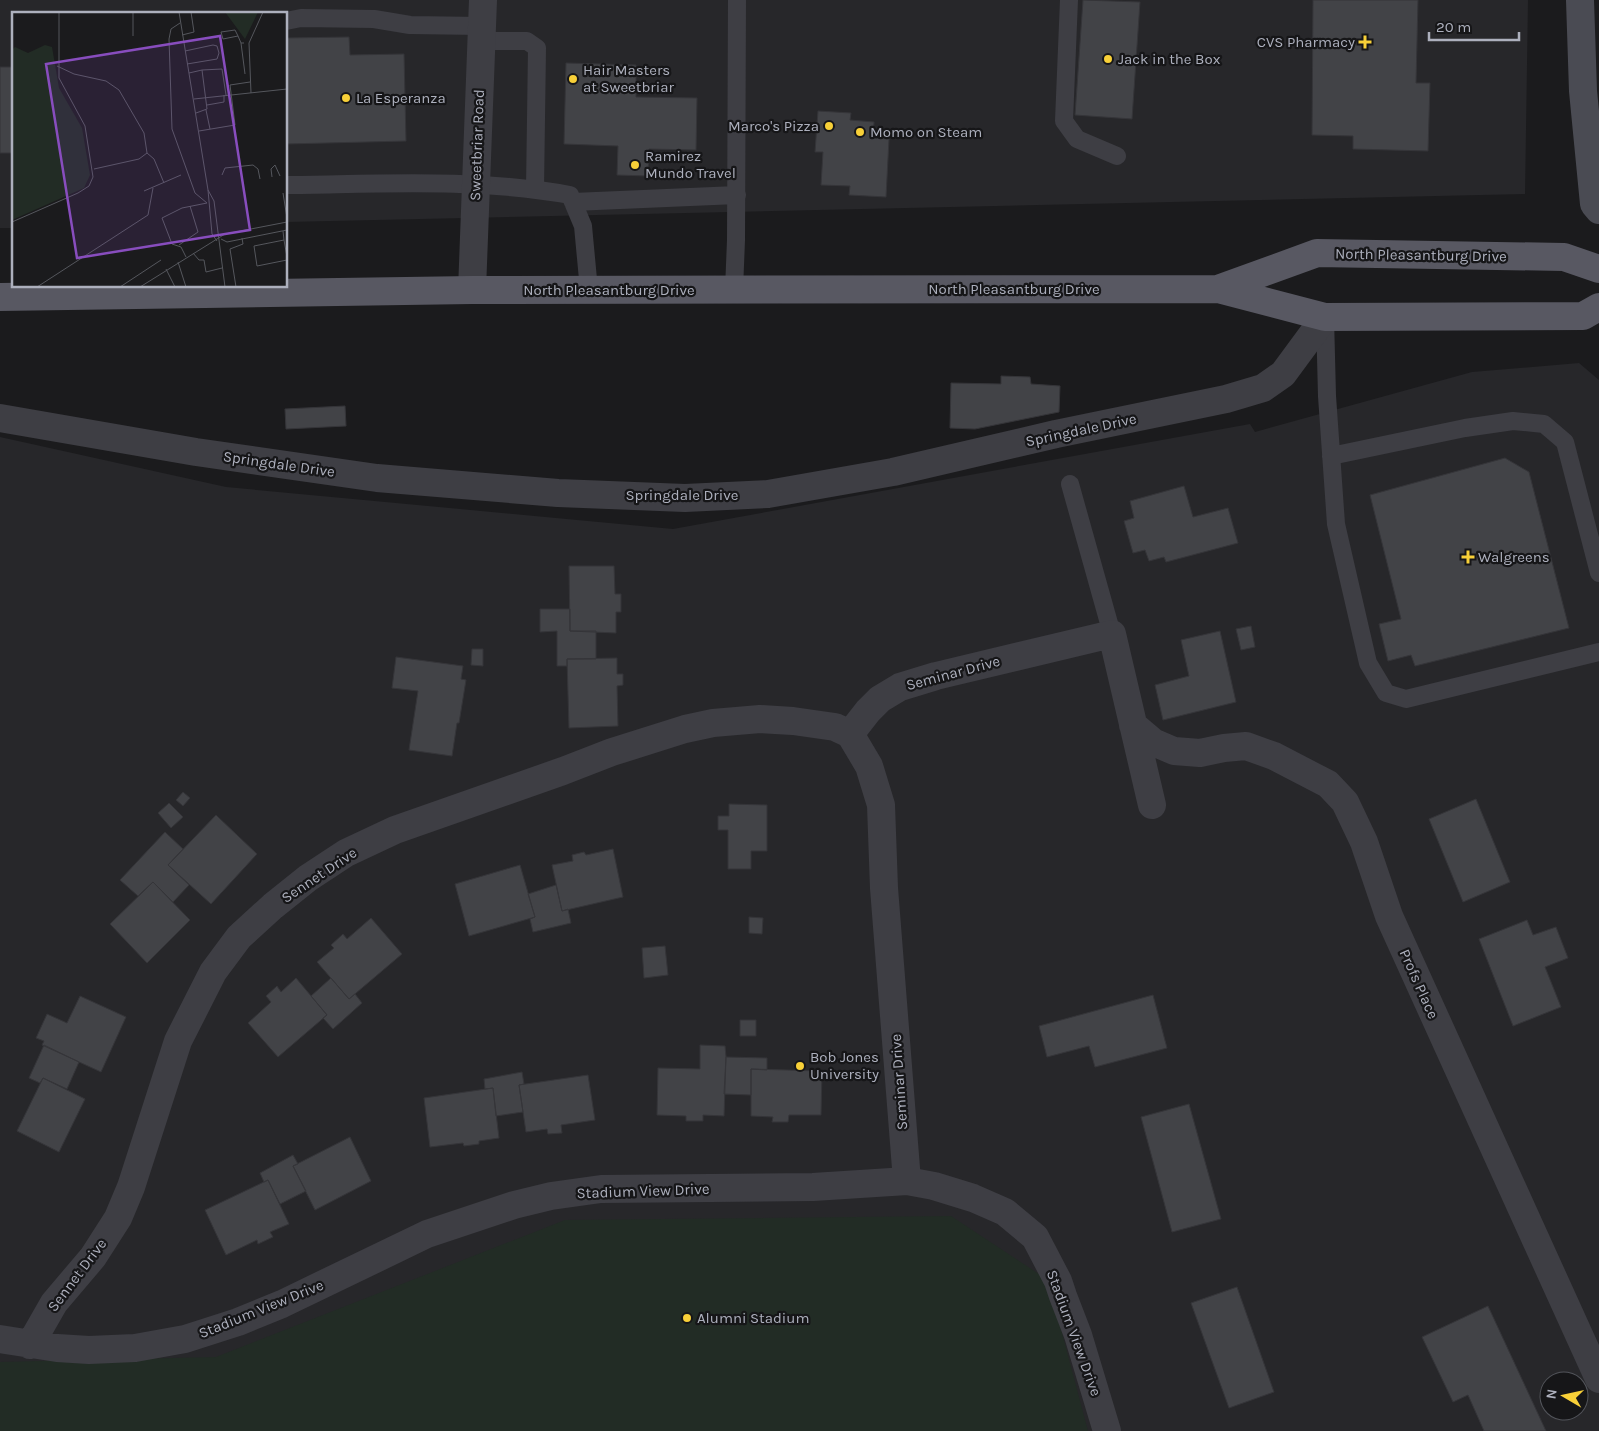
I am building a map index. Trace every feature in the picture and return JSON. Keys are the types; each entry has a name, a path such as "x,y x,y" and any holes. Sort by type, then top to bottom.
{"main road":[{"path":"1580,0 1583,91 1594,204 1599,210"},
{"name":"North Pleasantburg Drive","path":"1218,289 1317,253 1564,258 1599,269"},
{"name":"North Pleasantburg Drive","path":"0,297 76,291 181,290 1218,289 1325,317 1583,316 1599,307"}],"street":[{"name":"Sweetbriar Road","path":"472,290 482,22"},
{"name":"Springdale Drive","path":"0,418 196,452 376,478 558,493 685,498 768,494 893,472 1056,434 1226,400 1263,388 1283,374 1325,317"},
{"path":"1112,634 1152,805"},
{"name":"Seminar Drive","path":"907,1181 884,888 881,805 869,766 850,734 880,699 900,687 936,676 1112,634"},
{"name":"Sennet Drive","path":"30,1345 54,1303 93,1257 118,1218 131,1187 178,1041 213,972 240,937 272,906 308,878 346,854 395,830 612,752 685,729 713,723 760,719 835,727 850,734"},
{"name":"Profs Place","path":"1133,725 1153,742 1174,751 1200,753 1246,746 1274,756 1328,784 1345,802 1364,842 1388,916 1599,1379"},
{"name":"Stadium View Drive","path":"0,1338 30,1345 89,1350 135,1348 185,1339 238,1322 282,1304 427,1234 514,1205 551,1196 601,1189 813,1187 907,1181 934,1186 974,1198 1005,1212 1035,1237 1064,1296 1078,1335 1107,1431"}],"lane":[{"path":"734,290 737,195 736,0"},
{"path":"1069,0 1064,121 1077,139 1117,156"},
{"path":"288,21 300,18 374,19 410,25 482,22 537,48 535,189"},
{"path":"288,185 476,183 535,189 570,195 583,226 589,290"},
{"path":"573,202 737,195"},
{"path":"1325,317 1325,354 1336,524 1368,663 1386,693 1406,699 1599,652"},
{"path":"1331,456 1466,428 1513,421 1544,424 1565,442 1599,573"},
{"path":"1070,484 1112,634"}],"shaded area":[{"path":"0,0 1528,0 1525,194 288,222 288,12 12,12 12,228 0,228"},
{"name":"Bob Jones University","path":"1579,363 1599,380 1599,1431 0,1431 0,437 226,487 673,529 1250,424 1255,432 1472,372"},
{"name":"Alumni Stadium","path":"951,1216 1048,1280 1088,1431 0,1431 0,1362 216,1357 565,1220"}],"building":[{"name":"Jack in the Box","path":"1083,0 1140,2 1132,119 1075,115"},
{"name":"CVS Pharmacy","path":"1313,0 1418,0 1416,83 1430,83 1428,151 1353,149 1353,136 1312,135"},
{"name":"La Esperanza","path":"349,37 350,55 404,54 406,141 288,144 288,38"},
{"path":"566,63 636,65 636,97 697,98 696,150 649,149 648,176 617,175 618,146 564,144"},
{"path":"0,67 12,67 12,153 0,153"},
{"path":"818,111 851,113 850,120 874,122 873,138 889,139 886,197 849,195 850,186 821,185 823,152 815,152"},
{"path":"1001,376 1030,377 1031,384 1060,386 1059,412 975,429 950,428 951,383 1001,384"},
{"path":"345,406 346,426 286,429 285,409"},
{"name":"Walgreens","path":"1505,458 1529,472 1569,628 1415,666 1411,655 1388,661 1379,624 1401,619 1370,495"},
{"path":"1184,486 1193,517 1228,508 1238,543 1166,562 1164,557 1149,561 1145,550 1133,553 1124,521 1134,518 1130,501"},
{"path":"569,566 614,566 615,594 621,594 621,612 616,612 616,633 570,631"},
{"path":"540,609 570,609 570,631 596,631 596,659 567,659 567,666 557,666 557,631 540,632"},
{"path":"1251,626 1255,647 1241,650 1236,629"},
{"path":"1220,631 1236,702 1163,720 1155,685 1189,676 1181,640"},
{"path":"472,649 483,649 483,666 471,665"},
{"path":"396,657 463,666 461,679 466,680 452,756 409,750 418,691 392,688"},
{"path":"617,658 617,674 623,674 623,685 617,686 618,726 569,728 567,659"},
{"path":"183,792 190,798 183,806 176,800"},
{"path":"1476,799 1510,882 1463,902 1429,819"},
{"path":"169,803 183,817 171,828 158,813"},
{"path":"729,804 767,805 767,851 751,851 751,869 728,869 728,830 718,830 718,816 729,816"},
{"path":"216,815 257,854 211,904 168,865"},
{"path":"165,832 183,849 168,865 189,885 173,902 153,882 138,896 120,880"},
{"path":"613,849 623,897 562,911 552,865 573,861 572,855 584,852 586,855"},
{"path":"520,865 535,917 469,936 455,884"},
{"path":"153,882 190,920 147,963 110,924"},
{"path":"556,885 562,911 568,909 571,923 533,932 530,919 535,917 528,894"},
{"path":"749,917 763,918 762,934 749,933"},
{"path":"371,918 402,954 349,999 317,962 334,948 331,945 343,934 347,939"},
{"path":"1527,920 1533,935 1556,927 1568,958 1545,967 1561,1007 1513,1026 1479,939"},
{"path":"665,946 668,975 644,978 642,948"},
{"path":"296,978 327,1015 278,1057 248,1023 271,1002 266,996 277,986 281,992"},
{"path":"331,978 349,999 355,994 362,1003 333,1029 323,1018 327,1015 311,996"},
{"path":"1153,995 1167,1048 1095,1067 1089,1046 1047,1057 1039,1026"},
{"path":"80,996 126,1017 101,1072 42,1045 44,1041 36,1038 47,1014 67,1023"},
{"path":"740,1020 756,1020 756,1036 740,1036"},
{"path":"44,1045 79,1062 67,1089 43,1078 40,1083 29,1078"},
{"path":"700,1045 725,1046 724,1116 703,1115 703,1121 686,1121 686,1116 657,1115 658,1068 700,1069"},
{"path":"726,1057 767,1058 767,1070 751,1069 751,1095 724,1094"},
{"path":"751,1069 822,1071 821,1115 789,1115 788,1122 772,1122 773,1117 751,1116"},
{"path":"522,1072 524,1084 519,1085 523,1112 496,1116 493,1088 485,1089 484,1079"},
{"path":"588,1075 595,1120 561,1125 562,1133 548,1134 547,1129 526,1132 519,1085"},
{"path":"43,1078 85,1099 59,1152 17,1131"},
{"path":"493,1088 499,1138 479,1141 479,1144 464,1146 463,1143 430,1147 424,1098"},
{"path":"1189,1104 1221,1219 1172,1232 1141,1117"},
{"path":"350,1137 371,1181 315,1210 293,1166"},
{"path":"293,1155 298,1164 293,1166 306,1191 280,1204 268,1180 264,1182 260,1173"},
{"path":"268,1180 289,1224 270,1232 273,1237 258,1244 257,1240 226,1255 205,1210"},
{"path":"1237,1287 1274,1392 1229,1408 1191,1303"},
{"path":"1488,1306 1539,1416 1539,1421 1541,1421 1546,1431 1484,1431 1468,1395 1453,1402 1422,1337"}],"place":[{"name":"CVS Pharmacy","path":"1365,42"},
{"name":"Jack in the Box","path":"1108,59"},
{"name":"Hair Masters at Sweetbriar","path":"573,79"},
{"name":"La Esperanza","path":"346,98"},
{"name":"Marco's Pizza","path":"829,126"},
{"name":"Momo on Steam","path":"860,132"},
{"name":"Ramirez Mundo Travel","path":"635,165"},
{"name":"Walgreens","path":"1468,557"},
{"name":"Bob Jones University","path":"800,1066"},
{"name":"Alumni Stadium","path":"687,1318"}]}
